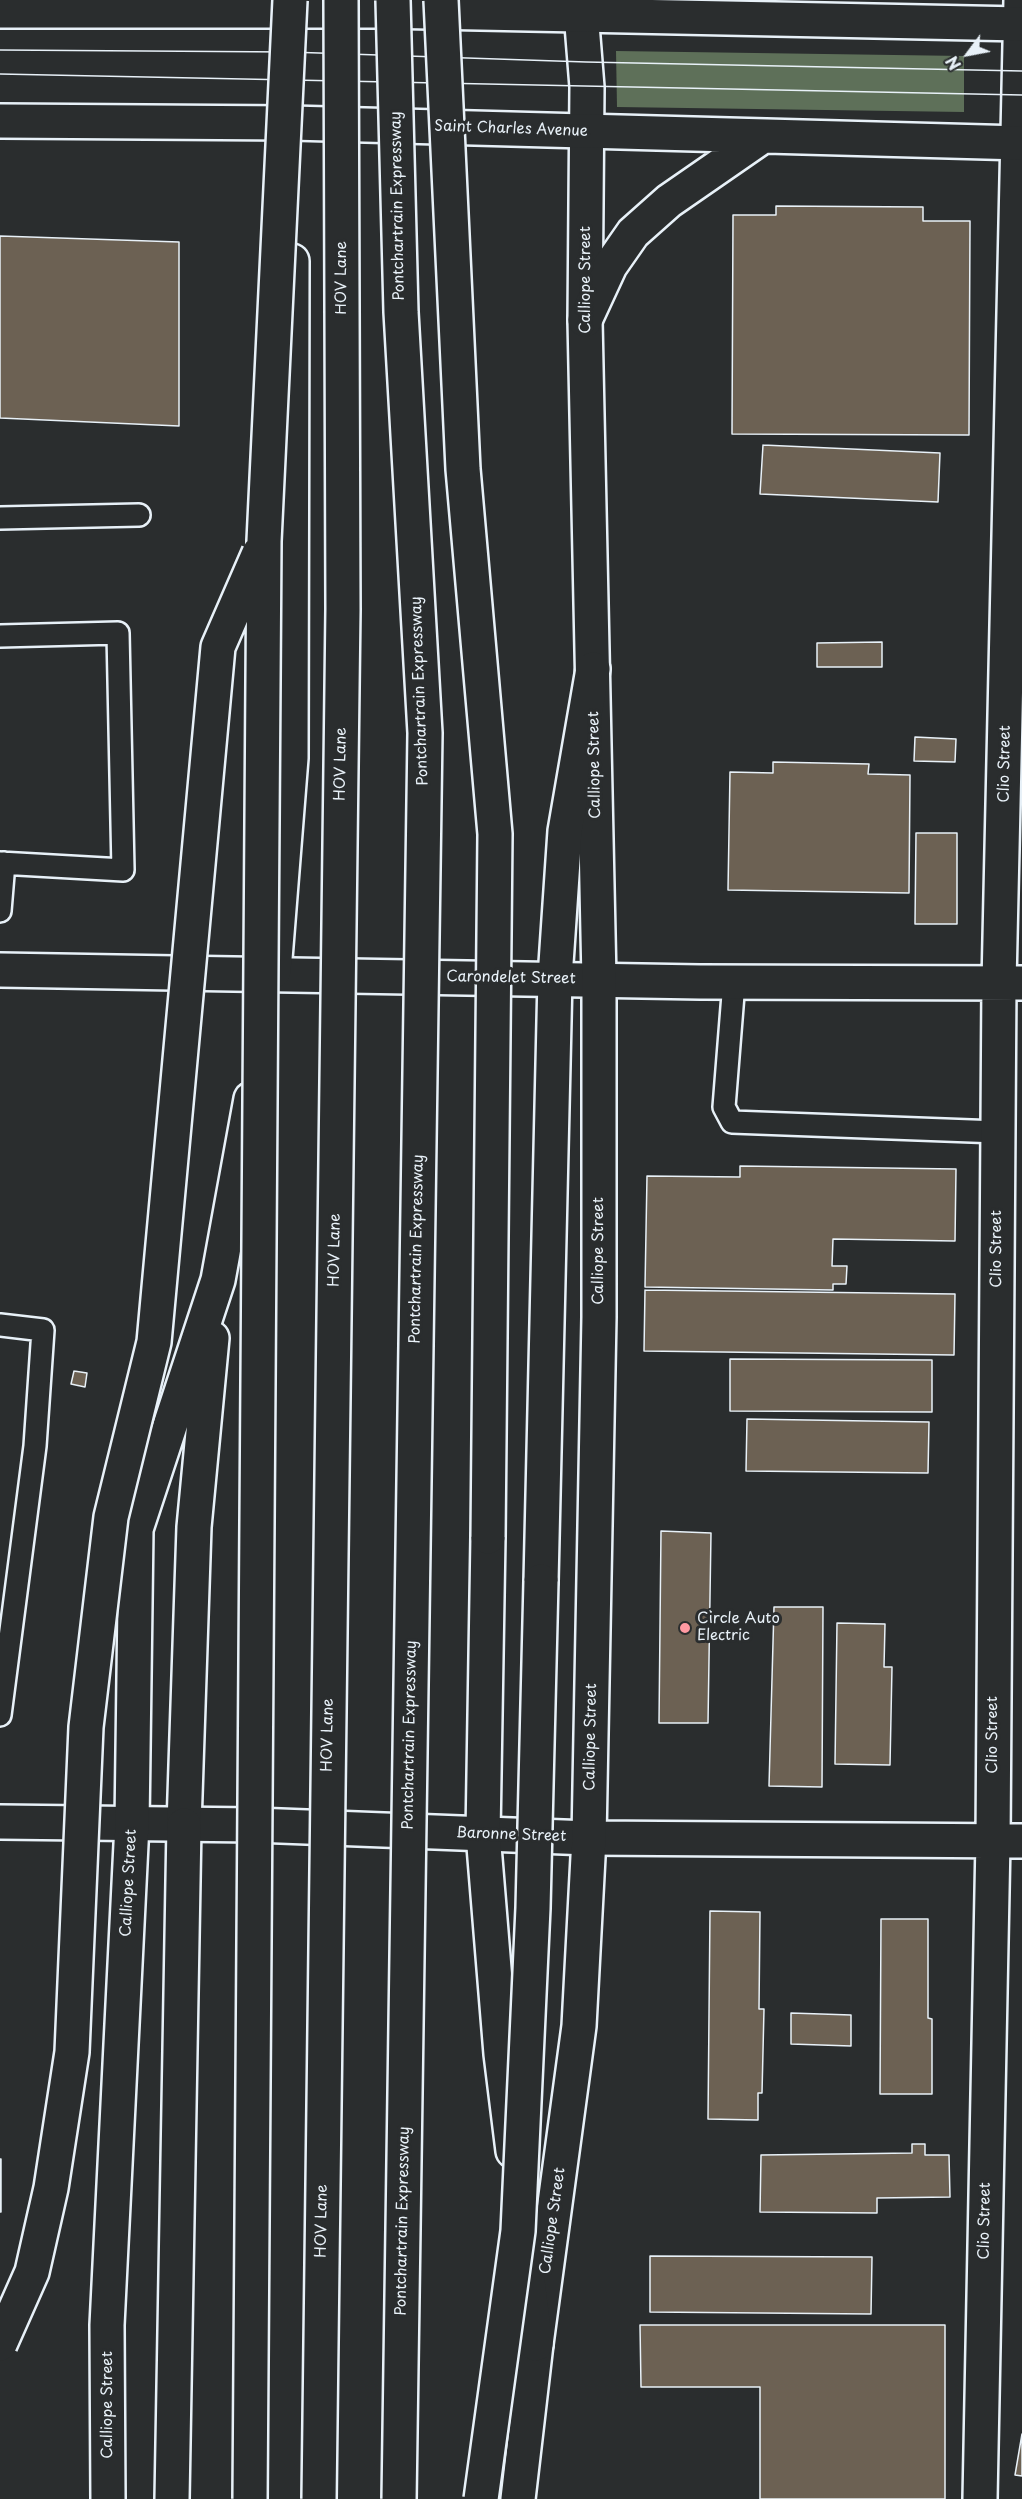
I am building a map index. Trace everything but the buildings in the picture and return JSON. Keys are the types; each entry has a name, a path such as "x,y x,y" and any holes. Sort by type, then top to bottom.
{"main road":[{"name":"HOV Lane","path":"319,2499 344,609 340,0"},
{"name":"Pontchartrain Expressway","path":"393,0 401,312 425,733 399,2499"},
{"path":"441,0 464,469 495,834 483,1834 501,2055 536,2344"},
{"path":"250,2499 264,541 289,3"},
{"path":"0,11 65,6 289,3 1021,16"},
{"name":"Calliope Street","path":"172,2499 183,1825 194,1527 218,1280 274,976 291,758 292,123 289,3"},
{"name":"Calliope Street","path":"518,2499 536,2344 579,2026 589,1838 599,1317 600,980 585,320 586,62 581,7"},
{"name":"Clio Street","path":"980,2499 1007,1841 998,1132 1010,983 1021,16"},
{"name":"Saint Charles Avenue","path":"0,121 292,123 1020,143"},
{"path":"585,320 610,266 633,233 669,201 763,136"},
{"path":"0,2344 32,2272 51,2188 72,2052 86,1727 111,1517 154,1342 218,647 264,541"},
{"path":"481,2499 518,2231 533,1908 555,978 565,831 593,669"},
{"name":"Carondelet Street","path":"0,970 734,982 1010,983"},
{"name":"Calliope Street","path":"108,2499 107,2325 132,1824 136,1529 218,1280"},
{"name":"Baronne Street","path":"0,1822 255,1825 589,1838 1007,1841"}],"lane":[{"path":"0,518 139,515"},
{"path":"0,636 118,633 123,870 2,863 0,911"},
{"path":"734,982 724,1107 732,1122 998,1132"},
{"path":"0,1324 43,1330 35,1446 0,1715"}],"green space":[{"path":"616,51 964,56 964,112 617,107"}],"tram line":[{"path":"0,50 289,52 586,62 1022,71"},
{"path":"0,74 1022,95"}],"place":[{"name":"Circle Auto Electric","path":"685,1628"}]}
